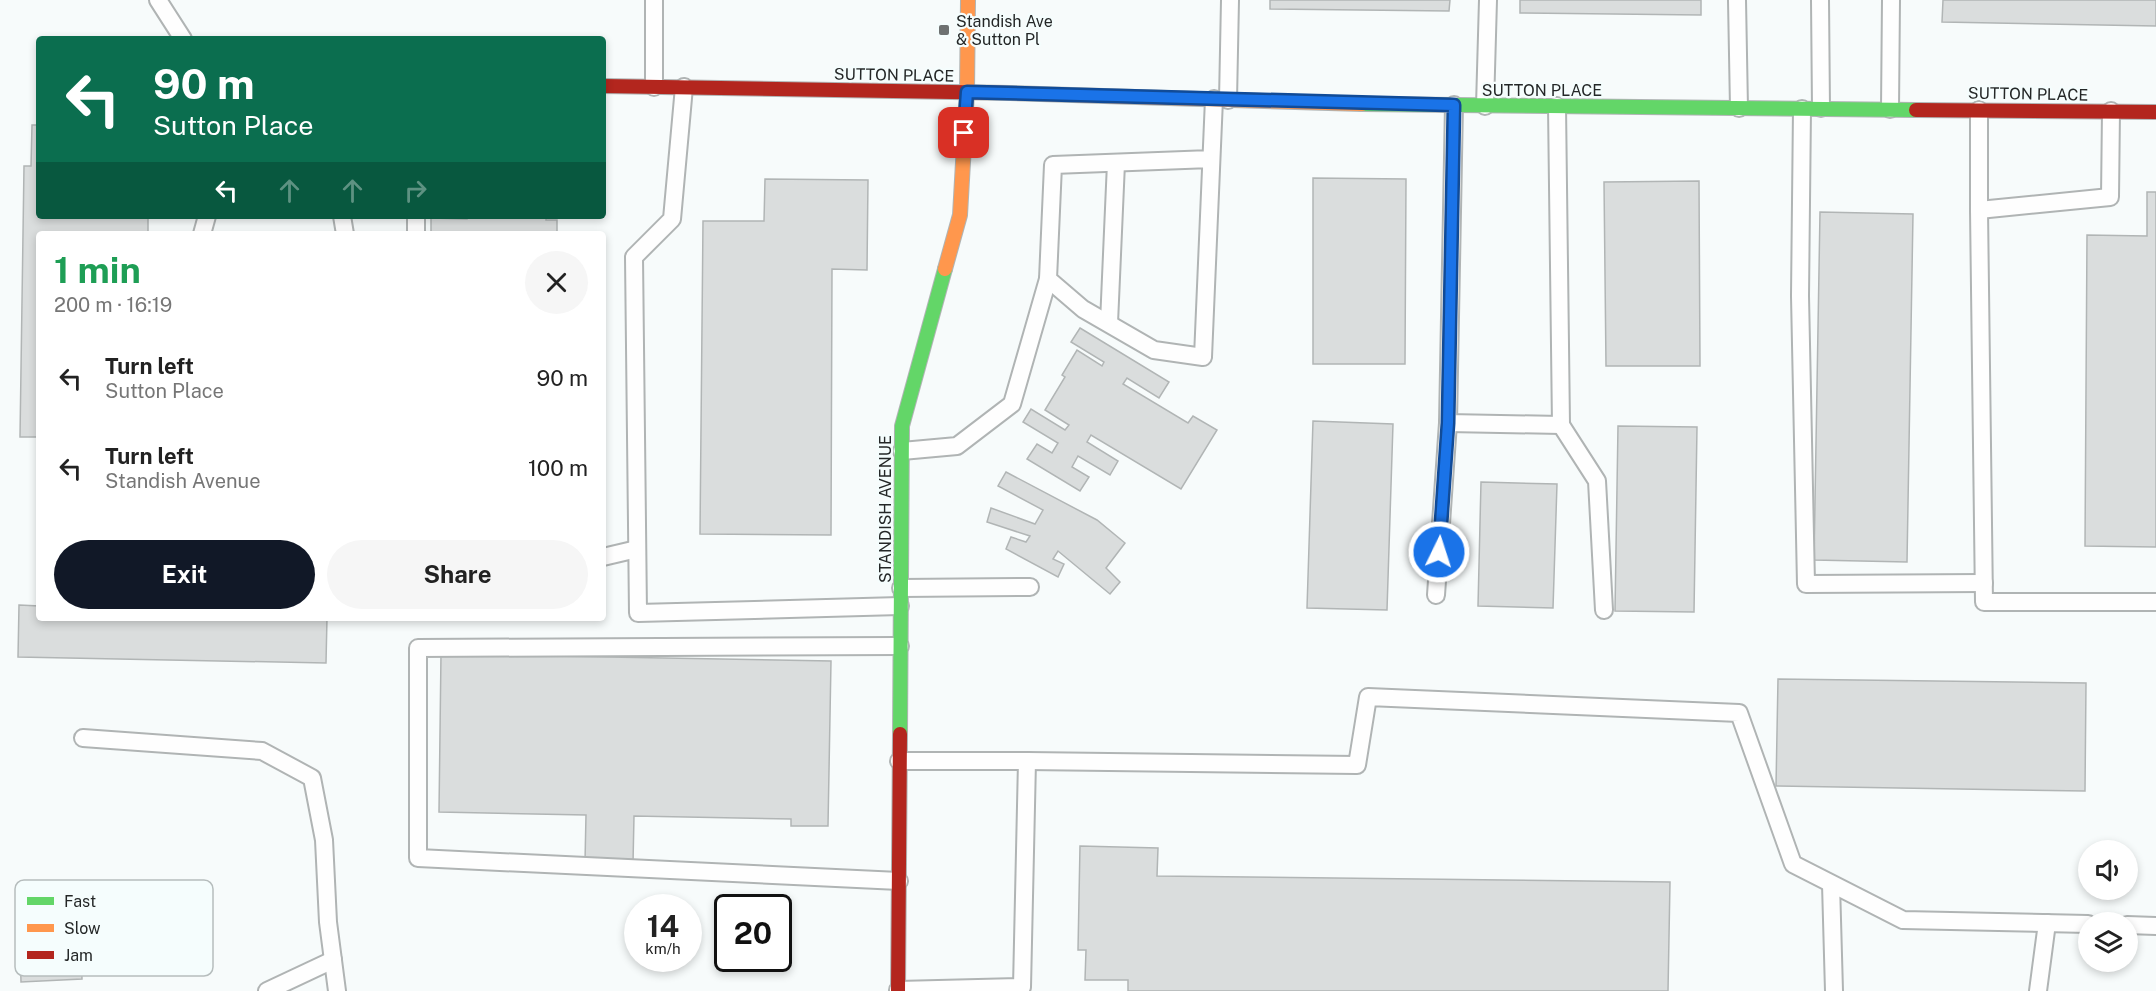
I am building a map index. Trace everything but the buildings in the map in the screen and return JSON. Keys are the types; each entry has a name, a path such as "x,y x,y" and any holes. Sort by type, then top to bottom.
{"street":[{"name":"STANDISH AVENUE","path":"898,991 902,426 960,215 967,92 968,0"},
{"name":"SUTTON PLACE","path":"606,86 967,92 1485,106 2110,111 2149,116"}],"lane":[{"path":"158,0 181,36"},
{"path":"654,0 654,87"},
{"path":"1048,279 1083,309 1154,350 1203,357 1211,159 1221,100 1230,0"},
{"path":"1485,106 1488,0"},
{"path":"1737,0 1739,108"},
{"path":"1820,0 1821,108"},
{"path":"1890,109 1891,0"},
{"path":"684,87 672,219 634,257 638,613 900,606"},
{"path":"1436,596 1448,423 1454,105"},
{"path":"1557,106 1561,425 1598,481 1604,610"},
{"path":"1802,109 1800,296 1806,584 1984,583"},
{"path":"1979,110 1984,602 2156,602"},
{"path":"1979,210 2110,197 2110,111"},
{"path":"902,451 957,446 1012,404 1048,279 1053,165 1211,159"},
{"path":"1109,323 1116,163"},
{"path":"1448,423 1561,425"},
{"path":"606,557 637,549"},
{"path":"901,588 1030,587"},
{"path":"899,881 418,858 418,648 900,646"},
{"path":"899,761 1357,765 1368,697 1739,712 1793,864 1903,920 2078,924"},
{"path":"83,738 262,751 312,778 324,840 328,922 337,991"},
{"path":"898,991 1022,987 1028,761"},
{"path":"1831,884 1834,991"},
{"path":"2038,991 2047,923"},
{"path":"2138,925 2156,926"},
{"path":"267,991 333,960"}],"traffic: fast":[{"path":"1362,104 1916,110"},
{"path":"900,734 902,426 945,269"}],"traffic: slow":[{"path":"945,269 960,215 967,92 968,0"},
{"path":"1010,93 1362,104"}],"traffic: jam":[{"path":"606,86 1010,93"},
{"path":"1916,110 2156,112"},
{"path":"898,991 900,734"}],"place":[{"name":"Standish Ave & Sutton Pl","path":"944,30"}],"route":[{"path":"964,133 967,92 1454,105 1448,423 1439,552"}]}
